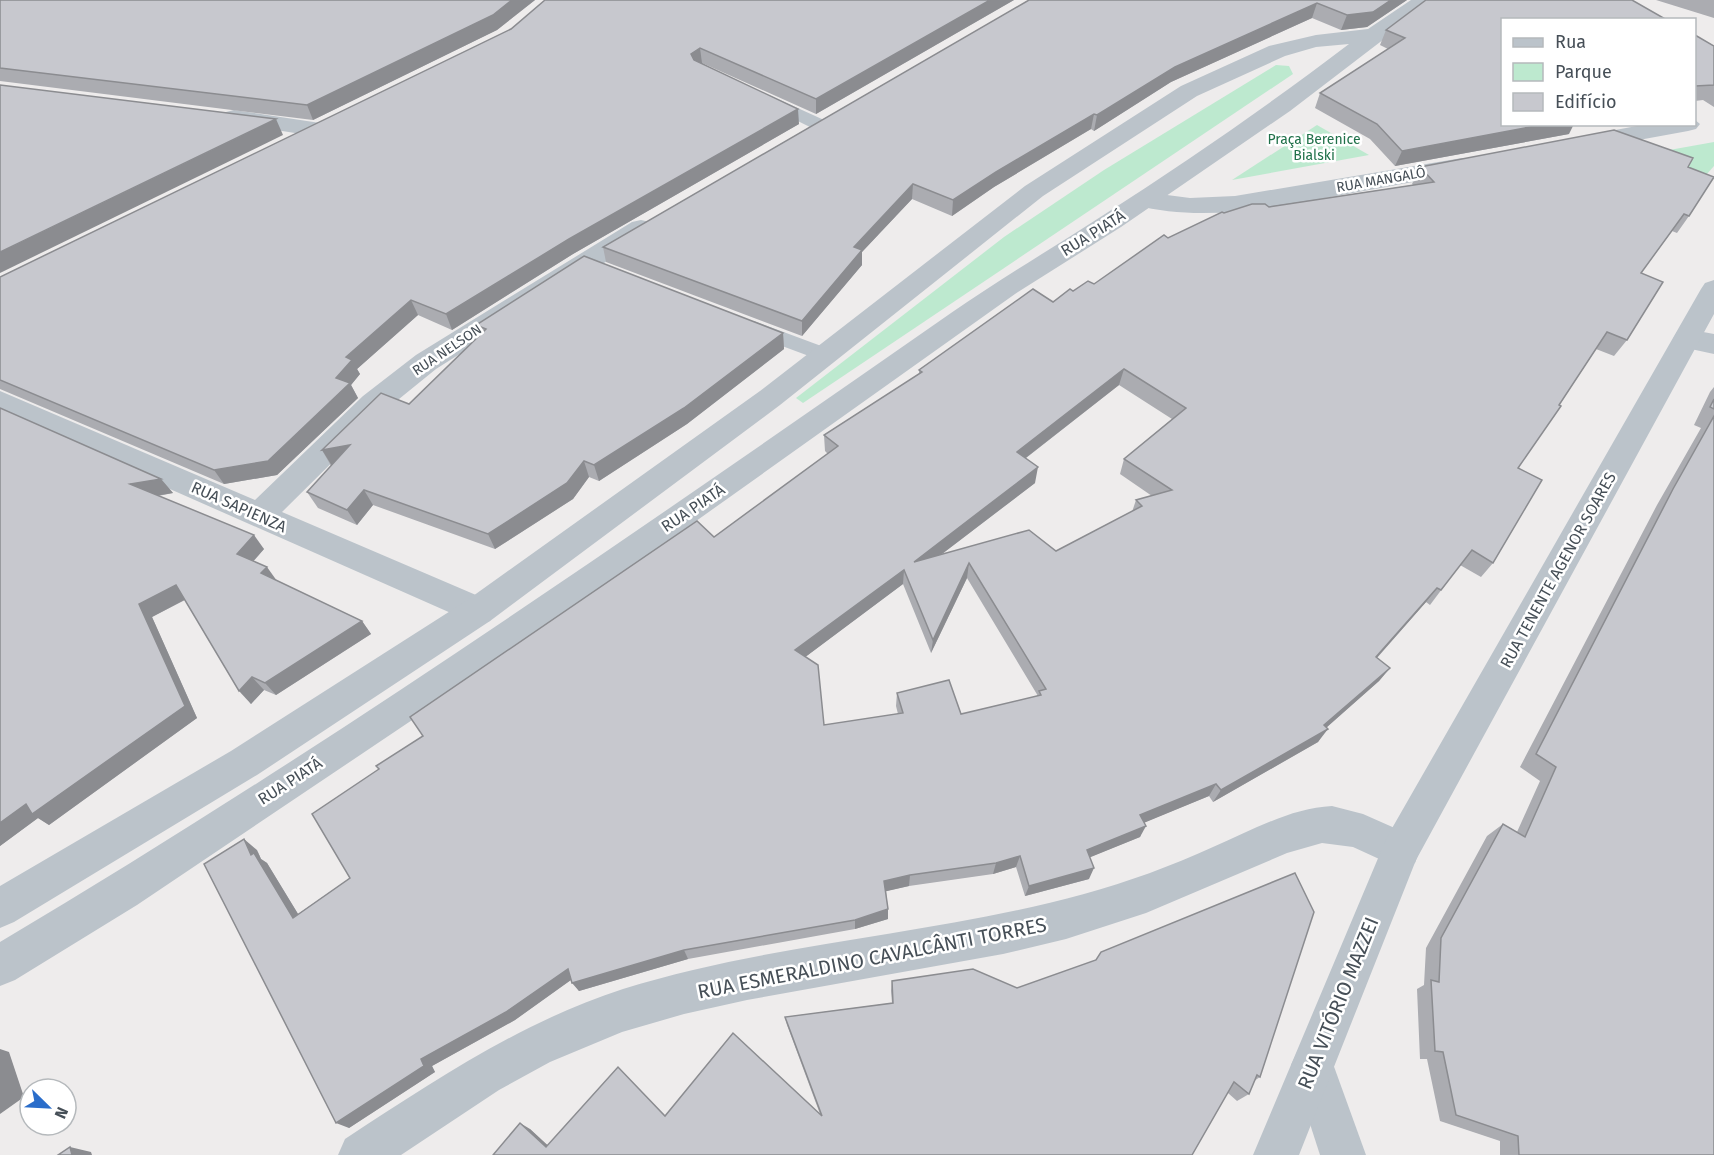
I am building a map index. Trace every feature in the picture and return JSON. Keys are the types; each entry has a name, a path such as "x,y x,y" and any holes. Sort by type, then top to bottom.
{"street":[{"name":"RUA PIATÁ","path":"0,965 123,891 479,656 1006,288 1144,200 1323,76 1374,35 1425,0"},
{"name":"RUA PIATÁ","path":"0,908 244,763 478,611 752,412 1034,191 1189,91 1277,51 1316,41 1374,35"},
{"path":"1295,46 1316,53 1323,63 1323,76"},
{"path":"211,114 320,129"},
{"path":"1696,124 1714,121"},
{"path":"1567,146 1677,126"},
{"name":"RUA MANGALÔ","path":"1144,200 1169,205 1210,208 1280,198 1486,160"},
{"name":"RUA NELSON","path":"258,516 320,452 390,390 426,363 594,266 665,214"},
{"name":"RUA TENENTE AGENOR SOARES","path":"1401,850 1701,341 1714,289"},
{"name":"RUA SAPIENZA","path":"0,402 478,611"},
{"name":"RUA ESMERALDINO CAVALCÂNTI TORRES","path":"361,1155 460,1090 518,1057 560,1035 643,1005 741,981 1025,930 1077,916 1173,883 1286,833 1326,824 1363,831 1401,850"},
{"name":"RUA VITÓRIO MAZZEI","path":"1276,1155 1401,850"},
{"path":"1313,1065 1343,1155"}],"lane":[{"path":"756,93 818,124"},
{"path":"737,321 825,355"}],"green space":[{"name":"Praça Berenice Bialski","path":"1276,65 1289,66 1293,74 803,403 796,398 1004,237 1104,170"},
{"name":"Praça Berenice Bialski","path":"1317,125 1369,155 1232,180"},
{"path":"1714,142 1714,166 1706,175 1647,154"}],"building":[{"path":"0,0 512,0 493,15 307,105 0,68"},
{"path":"545,0 990,0 816,99 700,48 691,54 694,60 798,109 569,239 446,314 411,300 346,357 352,360 336,378 350,383 268,461 214,470 0,380 0,277 511,29"},
{"path":"1029,0 1391,0 1373,12 1347,15 1317,3 1175,67 1097,115 1094,114 996,172 953,200 913,184 854,247 862,250 802,321 603,247"},
{"path":"1426,0 1632,0 1664,18 1501,18 1501,126 1535,126 1402,151 1377,124 1320,93 1405,38 1386,30"},
{"path":"1696,36 1714,46 1714,85 1696,86"},
{"path":"0,85 276,119 0,252"},
{"path":"1614,130 1693,158 1688,167 1714,177 1689,216 1684,214 1641,273 1663,282 1627,340 1607,332 1559,405 1561,406 1518,468 1542,480 1493,563 1472,550 1441,590 1437,588 1376,657 1390,668 1324,725 1328,729 1221,790 1216,784 1140,815 1146,826 1087,850 1094,868 1029,886 1020,856 996,863 910,875 884,881 888,909 855,920 684,950 572,983 568,969 506,1012 421,1059 424,1066 336,1123 204,864 244,839 251,855 254,853 293,918 350,878 312,814 379,769 376,766 423,736 410,717 697,521 714,537 838,446 824,435 922,372 919,370 1033,289 1053,302 1070,289 1073,291 1088,281 1094,284 1164,235 1168,238 1222,212 1252,204 1265,204 1269,207 1434,182 1420,167","holes":["1124,369 1186,408 1124,459 1172,490 1136,500 1142,506 1056,551 1029,530 914,562 1038,467 1017,452","969,563 1046,689 1039,691 1041,695 961,714 949,680 897,693 903,713 824,725 818,665 795,650 904,570 933,640"]},
{"path":"584,256 783,333 684,408 594,465 584,461 567,483 488,534 364,490 347,510 307,492 350,445 322,450 381,393 409,404 486,329 476,325"},
{"path":"0,408 161,479 130,484 254,535 237,554 267,567 261,573 362,621 265,683 252,677 239,691 176,585 139,604 185,706 32,814 26,804 0,823"},
{"path":"1714,416 1714,1155 1519,1155 1518,1136 1456,1115 1443,1052 1435,1051 1431,980 1439,982 1441,938 1503,824 1525,837 1556,767 1536,754 1673,489"},
{"path":"1295,873 1314,912 1260,1077 1257,1075 1249,1094 1234,1082 1192,1155 493,1155 520,1123 546,1147 618,1067 665,1116 733,1033 822,1116 785,1017 893,1003 892,981 973,969 1017,988 1096,960 1101,952"},
{"path":"70,1147 72,1155 58,1155"}]}
